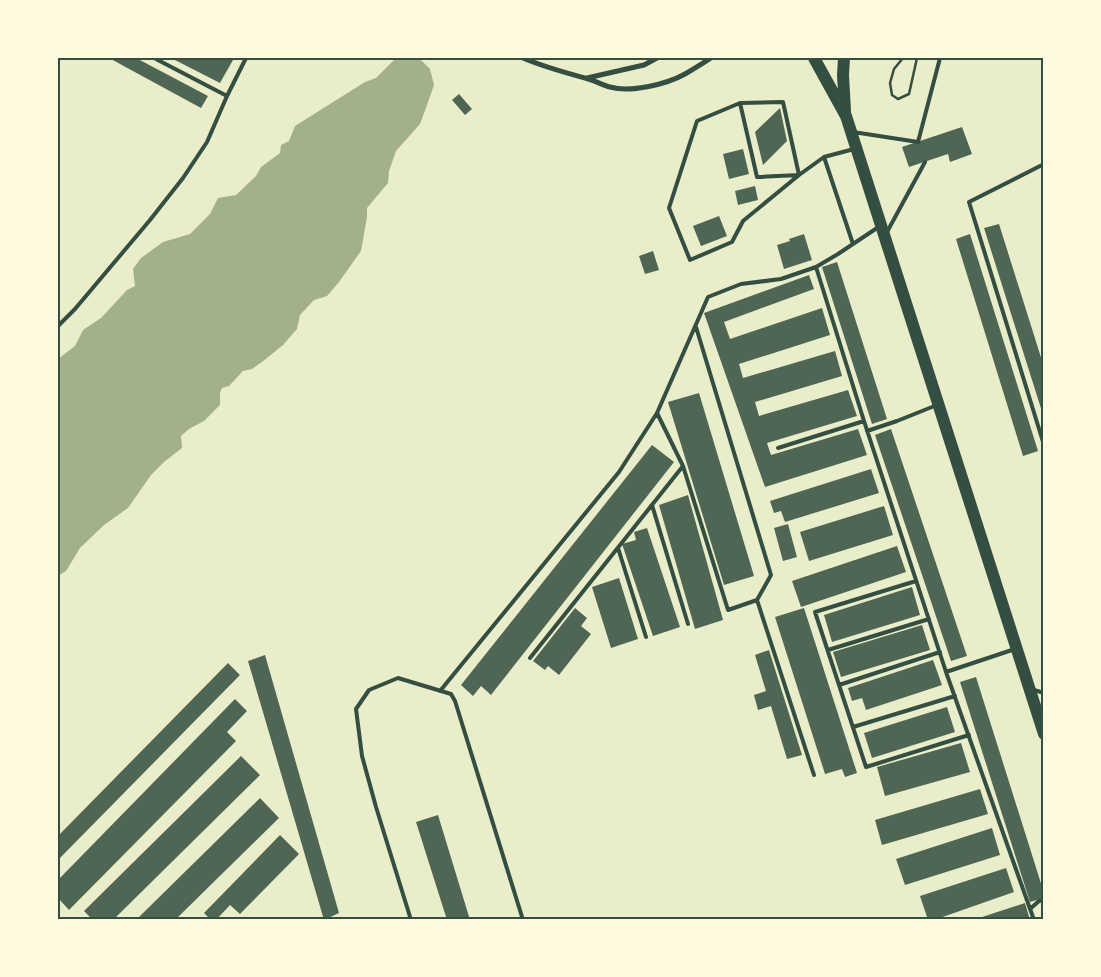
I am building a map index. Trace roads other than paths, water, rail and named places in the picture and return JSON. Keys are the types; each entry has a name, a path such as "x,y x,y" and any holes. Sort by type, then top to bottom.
{"main road":[{"path":"814,58 846,116 1044,734"},
{"path":"844,58 843,75 846,116"},
{"path":"1017,649 1038,692 1044,718"}],"street":[{"path":"523,58 559,71 587,78 611,88 629,89 659,84 684,75 711,58"},
{"path":"587,78 644,65 657,58"}],"lane":[{"path":"154,58 227,96"},
{"path":"58,326 100,280 183,178 207,142 245,59 238,58"},
{"path":"851,132 918,142 940,58"},
{"path":"800,175 783,102 740,103 697,122 669,208 690,260 732,242 743,220 824,157 856,149"},
{"path":"740,103 757,177 800,175"},
{"path":"824,157 852,244"},
{"path":"440,691 619,472 656,413 708,297 741,284 781,279 816,267 852,244 882,230 925,162"},
{"path":"1044,164 970,202 1044,445"},
{"path":"816,267 867,431 946,672 1034,920"},
{"path":"656,413 683,466 728,610 757,600 771,575 696,327"},
{"path":"867,431 938,404"},
{"path":"778,448 864,421"},
{"path":"530,658 683,466"},
{"path":"652,505 688,624"},
{"path":"618,548 646,637"},
{"path":"916,581 815,612 866,767 968,735"},
{"path":"757,600 814,775"},
{"path":"828,650 929,619"},
{"path":"946,672 1017,649"},
{"path":"840,685 940,652"},
{"path":"411,920 362,756 356,709 369,690 398,678 451,694 456,701 522,920"},
{"path":"853,727 955,696"},
{"path":"1030,909 1044,900"}]}
